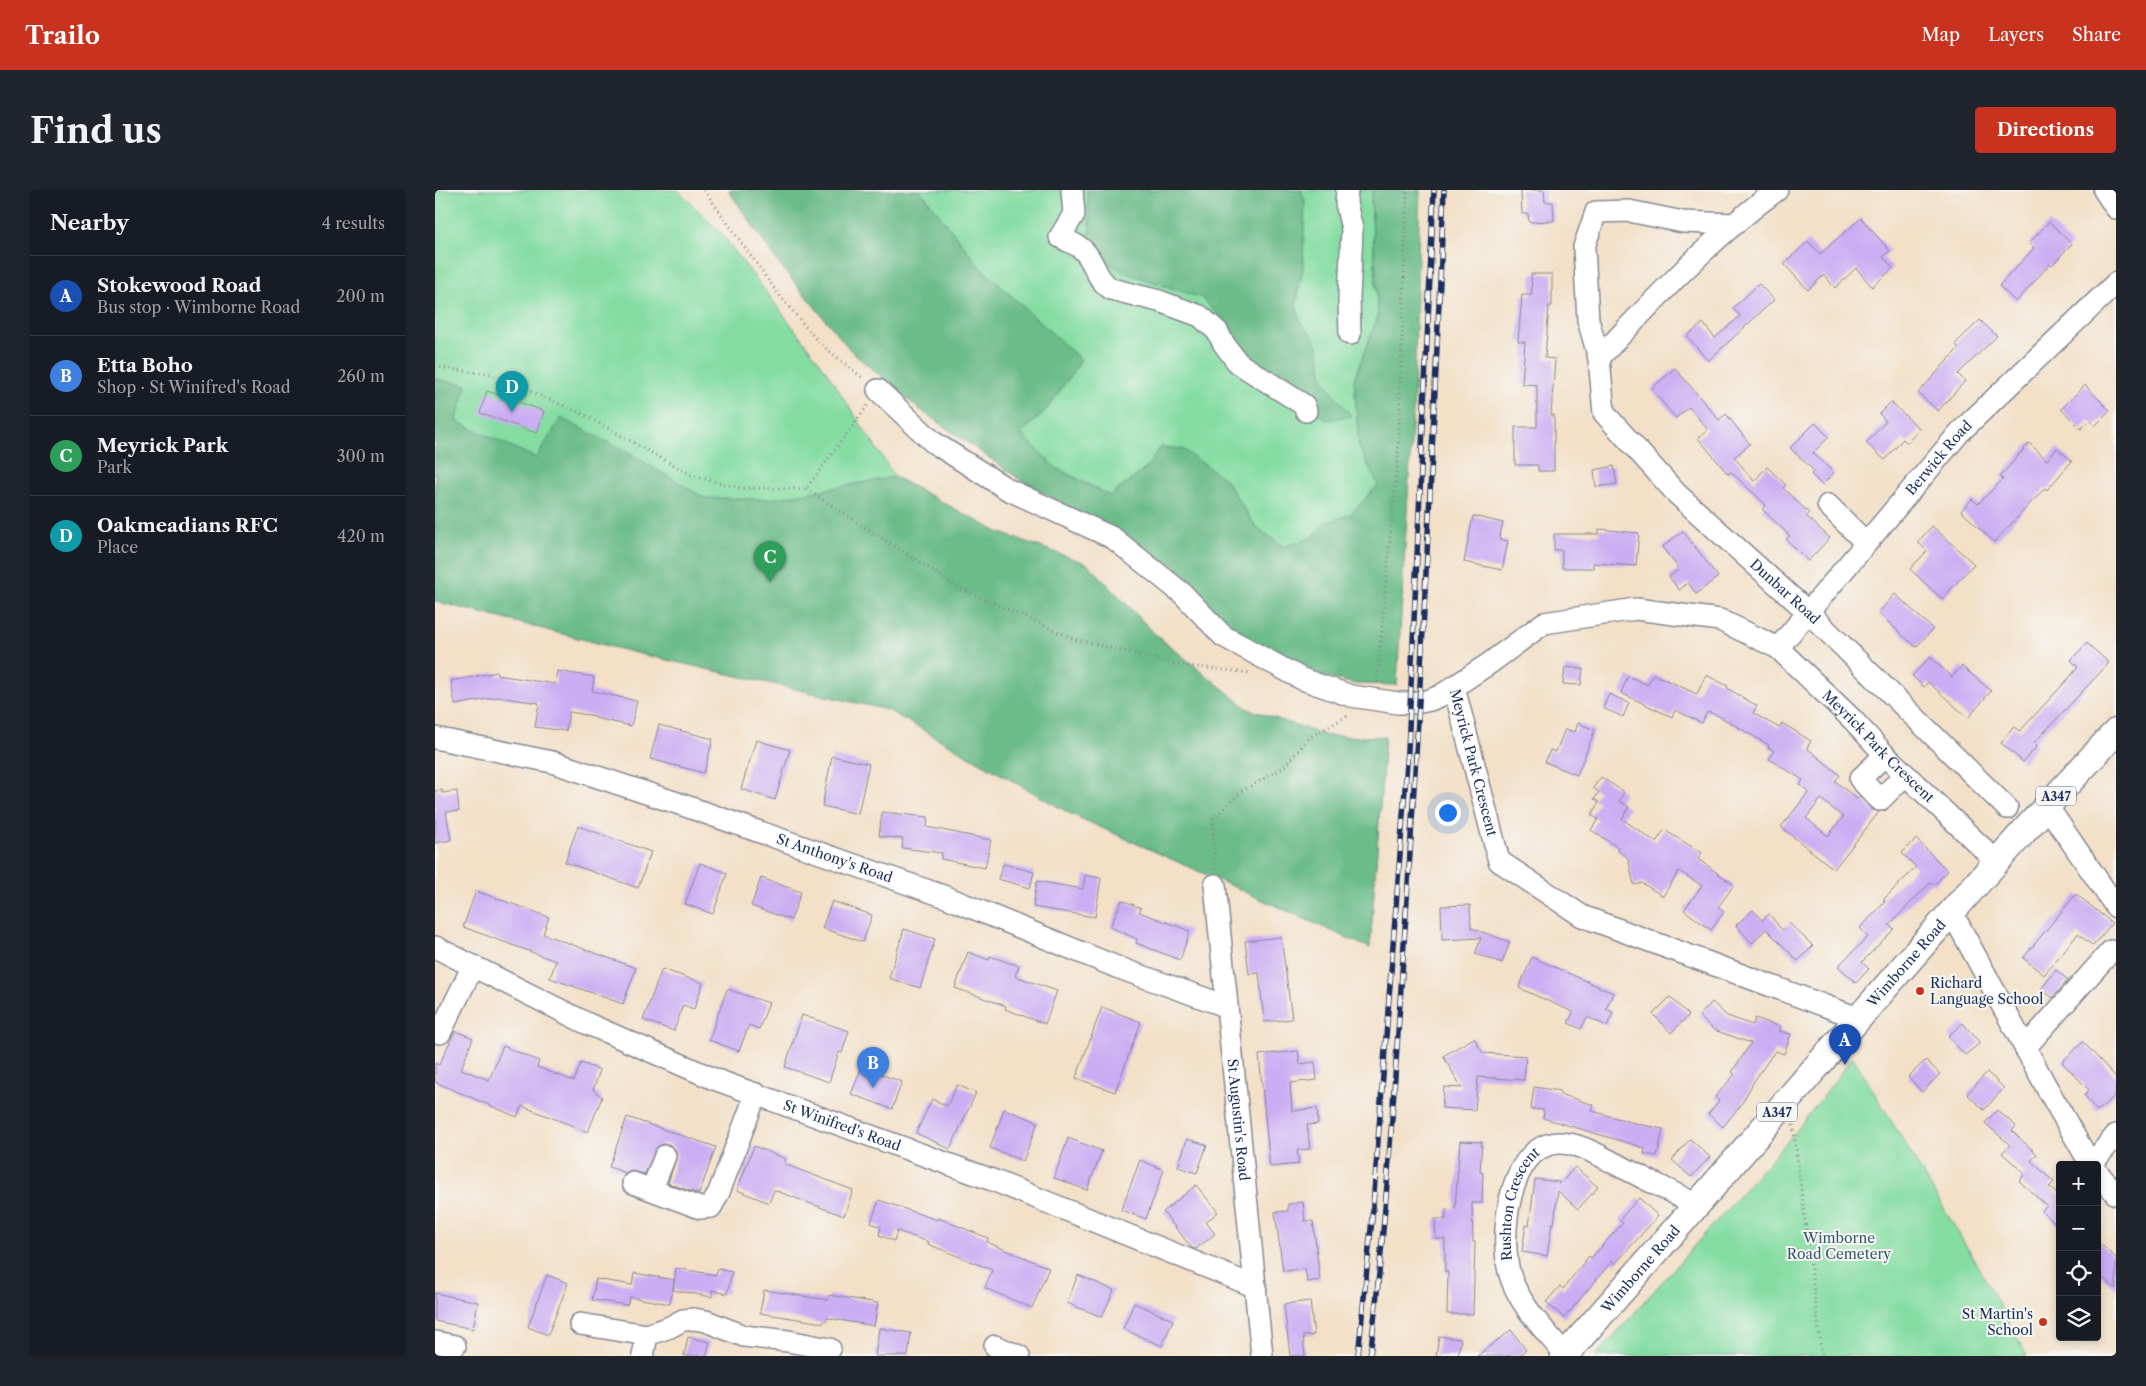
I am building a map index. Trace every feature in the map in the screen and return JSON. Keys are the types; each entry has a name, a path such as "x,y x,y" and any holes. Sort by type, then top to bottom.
{"main road":[{"name":"Wimborne Road","path":"1564,1356 1951,911 2116,732"}],"street":[{"path":"1072,190 1074,214 1061,237 1084,250 1099,279 1105,285 1111,289 1171,305 1199,316 1217,331 1238,363 1304,405 1306,411"},
{"path":"1347,190 1346,203 1352,229 1349,299 1350,334"},
{"path":"1599,358 1679,275 1735,224 1777,190"},
{"path":"2104,190 2116,208"},
{"name":"Dunbar Road","path":"1735,224 1683,222 1629,211 1596,212 1584,247 1588,320 1599,358 1604,413 1677,494 1809,614 2007,808"},
{"name":"Berwick Road","path":"1778,648 1809,614 1960,432 2116,283"},
{"path":"879,390 933,442 1007,489 1113,538 1183,594 1223,636 1302,679 1326,689 1376,700 1416,703 1440,696 1455,687"},
{"path":"1828,504 1866,543"},
{"name":"Meyrick Park Crescent","path":"1858,1018 1582,916 1499,861 1455,687 1544,623 1636,609 1720,620 1778,648 1853,720 1885,756 1997,862"},
{"name":"St Anthony's Road","path":"435,738 552,762 734,822 947,897 1119,968 1226,1006"},
{"path":"1885,756 1860,779 1880,800 1905,775"},
{"path":"2047,806 2116,907"},
{"name":"St Augustin's Road","path":"1215,885 1256,1287 1261,1356"},
{"path":"1951,911 2089,1161"},
{"name":"St Winifred's Road","path":"435,947 587,1023 714,1079 995,1181 1256,1287"},
{"path":"2025,1048 2111,951"},
{"path":"440,1033 473,966"},
{"path":"665,1156 643,1186 700,1208 711,1207 719,1192 756,1094"},
{"path":"2094,1161 2116,1135"},
{"name":"Rushton Crescent","path":"1564,1356 1525,1304 1510,1277 1505,1245 1508,1206 1519,1171 1539,1149 1558,1143 1584,1148 1697,1205"},
{"path":"2101,1177 2116,1194"},
{"path":"580,1324 647,1335 671,1327 683,1320 694,1319 744,1336 788,1341 830,1349"},
{"path":"643,1356 647,1335"},
{"path":"995,1346 1019,1356"}],"path":[{"path":"704,190 776,291 819,343 879,390 806,489"},
{"path":"1215,885 1213,819 1242,791 1283,768 1310,737 1376,700 1398,454 1407,190"},
{"path":"435,367 490,374 581,413 691,475 740,488 806,489 959,588 1074,639 1180,665 1255,674"},
{"path":"1790,1097 1822,1356"}],"green space":[{"path":"435,190 678,190 720,232 822,365 895,477 998,532 1088,564 1155,634 1248,709 1327,736 1385,737 1370,948 1071,814 888,710 632,652 435,601"},
{"path":"728,190 920,190 980,267 1081,360 1047,409 1021,433 1056,468 1110,496 1144,470 1161,447 1183,449 1225,479 1255,526 1284,547 1313,537 1325,523 1351,514 1378,485 1359,447 1354,379 1378,317 1371,201 1373,190 1420,190 1414,394 1397,685 1356,684 1324,677 1297,665 1231,628 1127,538 1025,483 918,408 852,352 780,265"},
{"path":"920,190 1373,190 1371,201 1378,317 1354,379 1359,447 1378,485 1351,514 1325,523 1313,537 1283,547 1255,526 1225,479 1161,448 1144,470 1110,496 1056,468 1021,433 1047,409 1081,360 980,267"},
{"path":"1087,190 1301,190 1305,201 1303,269 1296,305 1301,323 1315,339 1318,346 1323,379 1351,416 1326,420 1262,369 1202,298 1126,273 1091,253"},
{"path":"435,379 467,385 456,421 536,458 561,418 632,455 705,498 771,499 895,477 998,532 1088,564 1155,634 1248,709 1327,736 1385,737 1370,948 1071,814 888,710 632,652 435,601"},
{"name":"Wimborne Road Cemetery","path":"1853,1057 1971,1254 2027,1356 1596,1356 1794,1134"}],"building":[{"path":"1521,190 1544,190 1545,202 1553,202 1554,221 1529,222 1528,214 1522,214"},
{"path":"1861,218 1890,251 1883,257 1893,268 1872,287 1856,268 1835,288 1824,275 1808,290 1784,264 1808,241 1820,254"},
{"path":"2049,222 2072,244 2052,265 2050,264 2016,302 1999,286 2034,248 2029,243"},
{"path":"1531,274 1552,274 1552,306 1549,306 1545,358 1555,359 1551,415 1554,415 1554,471 1538,471 1538,465 1515,465 1515,427 1537,427 1537,385 1522,384 1525,342 1518,342 1522,295 1532,295"},
{"path":"1759,284 1774,300 1708,361 1687,336 1703,323 1715,338 1740,316 1733,308"},
{"path":"1980,320 1997,336 1958,374 1965,381 1938,411 1918,393 1959,348 1955,344"},
{"path":"1675,368 1719,420 1726,414 1750,444 1734,457 1754,481 1767,467 1786,485 1783,488 1809,513 1806,516 1830,538 1808,561 1786,539 1790,536 1762,509 1766,505 1731,472 1728,474 1698,438 1708,430 1689,407 1676,418 1651,389"},
{"path":"2085,385 2110,411 2095,426 2090,420 2081,429 2061,409"},
{"path":"487,391 544,411 537,433 480,413"},
{"path":"1891,402 1920,429 1907,443 1903,439 1885,460 1866,443 1886,421 1879,414"},
{"path":"1815,423 1829,437 1813,453 1834,473 1822,485 1811,474 1814,471 1790,448"},
{"path":"2029,443 2047,460 2057,448 2072,461 2047,490 2045,488 1994,542 1961,511 1972,499 1978,504 2003,479 2000,477"},
{"path":"1614,466 1617,484 1596,487 1594,470"},
{"path":"1473,516 1503,523 1499,539 1508,541 1502,570 1464,562"},
{"path":"1932,526 1974,564 1942,599 1910,569 1927,551 1918,542"},
{"path":"1599,529 1639,533 1636,566 1593,563 1593,568 1562,568 1562,550 1554,550 1554,534 1599,534"},
{"path":"1683,531 1718,577 1696,594 1688,583 1679,590 1669,577 1679,569 1662,547"},
{"path":"1895,594 1933,629 1916,647 1878,613"},
{"path":"2087,643 2109,663 2034,743 2037,746 2023,762 2001,743 2014,727 2020,731 2069,678 2078,667 2071,660"},
{"path":"1930,657 1952,677 1962,666 1991,691 1968,718 1928,682 1924,687 1912,676"},
{"path":"1565,667 1583,669 1581,685 1563,684"},
{"path":"557,671 594,677 592,691 637,701 631,726 595,718 596,716 569,712 566,731 535,727 539,703 498,697 455,705 451,681 497,672 497,675 555,684"},
{"path":"1653,674 1697,694 1706,675 1728,686 1727,688 1757,706 1753,713 1779,728 1782,723 1811,741 1807,748 1840,775 1835,781 1857,799 1859,796 1871,809 1879,812 1834,869 1781,827 1809,792 1800,785 1803,780 1769,759 1774,751 1768,747 1769,745 1715,714 1707,712 1702,723 1675,710 1672,717 1621,693 1628,676 1648,685","holes":["1821,799 1843,817 1828,836 1806,818"]},
{"path":"1609,694 1629,703 1623,717 1603,708"},
{"path":"1578,723 1595,730 1577,775 1545,762 1550,750 1556,752 1565,729 1575,732"},
{"path":"659,725 713,739 704,773 650,759"},
{"path":"756,740 790,750 775,800 741,789"},
{"path":"832,756 869,764 858,814 822,806"},
{"path":"1601,777 1624,792 1619,801 1629,807 1622,819 1656,842 1664,830 1702,853 1698,859 1734,885 1718,907 1724,912 1711,930 1684,910 1702,886 1679,871 1663,896 1642,883 1634,885 1628,858 1617,850 1619,848 1591,830 1598,819 1591,815 1599,802 1594,799 1599,792 1593,788"},
{"path":"442,790 442,793 457,791 459,811 446,812 451,840 435,843 435,791"},
{"path":"882,812 928,817 927,827 991,840 985,868 941,859 942,853 902,848 903,839 879,836"},
{"path":"578,826 651,852 638,888 565,862"},
{"path":"1916,839 1948,871 1934,885 1931,882 1889,925 1894,929 1862,962 1869,969 1856,983 1838,966 1868,937 1860,928 1885,902 1883,900 1916,867 1902,853"},
{"path":"700,863 727,873 713,914 685,904"},
{"path":"1003,864 1034,872 1030,888 998,879"},
{"path":"1085,875 1101,878 1095,917 1033,907 1037,881 1083,889"},
{"path":"761,878 801,892 791,920 751,906"},
{"path":"476,891 549,917 543,934 636,968 623,1004 550,978 556,961 463,927"},
{"path":"2076,894 2112,923 2093,946 2078,934 2044,975 2023,958"},
{"path":"1122,900 1141,908 1139,912 1190,931 1180,960 1136,943 1137,939 1110,927"},
{"path":"832,901 872,915 863,942 822,928"},
{"path":"1470,905 1471,928 1510,942 1502,963 1475,954 1481,938 1442,940 1441,906"},
{"path":"1753,910 1762,920 1769,914 1782,930 1789,923 1813,946 1798,961 1766,929 1752,943 1736,925"},
{"path":"904,929 935,939 920,988 889,978"},
{"path":"1281,937 1292,1019 1264,1022 1259,973 1249,974 1245,941"},
{"path":"968,952 989,960 990,956 1019,966 1015,976 1057,991 1045,1024 1005,1009 1006,1006 955,988"},
{"path":"1532,957 1613,993 1606,1009 1613,1012 1607,1026 1587,1017 1581,1029 1568,1023 1573,1012 1519,988"},
{"path":"662,969 703,983 694,1009 683,1005 674,1031 643,1020"},
{"path":"2056,970 2068,980 2053,998 2041,989"},
{"path":"727,989 769,1003 759,1029 749,1025 739,1051 709,1040"},
{"path":"1670,997 1689,1015 1671,1033 1653,1014"},
{"path":"1712,1002 1727,1016 1753,1025 1755,1018 1781,1027 1779,1031 1791,1034 1784,1054 1775,1051 1754,1081 1741,1105 1723,1127 1708,1114 1719,1101 1715,1097 1735,1074 1732,1072 1751,1043 1714,1030 1699,1016"},
{"path":"1102,1007 1141,1022 1115,1092 1076,1078"},
{"path":"802,1015 849,1031 842,1053 839,1052 829,1082 785,1067"},
{"path":"1963,1023 1980,1043 1965,1055 1948,1036"},
{"path":"455,1031 473,1038 461,1069 489,1080 503,1046 539,1061 537,1067 574,1081 581,1063 600,1070 593,1090 602,1097 588,1132 522,1106 517,1117 435,1082 435,1063 439,1065"},
{"path":"1474,1038 1483,1053 1526,1056 1524,1080 1478,1077 1475,1110 1442,1108 1444,1087 1462,1088 1443,1056"},
{"path":"2083,1042 2116,1077 2116,1095 2097,1111 2084,1095 2089,1090 2062,1062"},
{"path":"1298,1051 1300,1064 1315,1062 1317,1080 1290,1083 1292,1111 1317,1108 1318,1124 1307,1125 1310,1149 1297,1150 1299,1164 1270,1167 1259,1055"},
{"path":"1926,1060 1940,1074 1922,1092 1908,1077"},
{"path":"862,1067 902,1082 892,1109 851,1094"},
{"path":"1987,1072 2004,1088 1984,1110 1967,1094"},
{"path":"957,1085 976,1093 950,1149 916,1133 932,1099 947,1106"},
{"path":"1534,1087 1560,1091 1560,1094 1594,1105 1592,1111 1663,1129 1657,1156 1644,1154 1645,1148 1543,1118 1544,1110 1531,1109"},
{"path":"1004,1109 1038,1122 1023,1161 990,1148"},
{"path":"1997,1110 2016,1126 2012,1131 2037,1154 2031,1161 2054,1182 2049,1187 2056,1193 2056,1224 2042,1211 2047,1206 2019,1181 2025,1174 2002,1153 2010,1145 1985,1123"},
{"path":"627,1117 716,1147 699,1194 668,1183 677,1155 675,1149 669,1144 657,1147 645,1174 631,1171 626,1173 609,1167"},
{"path":"1068,1138 1102,1151 1087,1190 1054,1178"},
{"path":"1187,1139 1207,1145 1197,1173 1178,1167"},
{"path":"1690,1139 1710,1157 1691,1177 1672,1160"},
{"path":"1460,1141 1482,1142 1480,1172 1483,1173 1482,1203 1472,1203 1473,1242 1475,1242 1473,1314 1447,1314 1448,1272 1445,1272 1445,1239 1436,1239 1435,1219 1446,1219 1446,1209 1455,1208"},
{"path":"754,1146 786,1159 784,1164 853,1190 844,1216 774,1190 769,1203 737,1190"},
{"path":"1140,1160 1164,1170 1146,1219 1121,1210"},
{"path":"1575,1167 1598,1187 1578,1209 1558,1191 1554,1224 1552,1223 1547,1256 1522,1252 1526,1225 1529,1226 1535,1179 1559,1182 1559,1185"},
{"path":"1196,1185 1218,1212 1206,1222 1215,1234 1196,1249 1192,1248 1163,1212"},
{"path":"1639,1198 1658,1216 1615,1264 1612,1261 1564,1318 1546,1302 1560,1286 1563,1289 1589,1256 1591,1258 1623,1223 1619,1220"},
{"path":"879,1200 937,1220 938,1218 988,1238 987,1242 1049,1268 1032,1308 985,1288 992,1270 928,1244 929,1242 897,1231 894,1241 879,1235 881,1227 871,1223"},
{"path":"1303,1202 1305,1221 1313,1221 1320,1280 1307,1282 1305,1269 1283,1271 1275,1212 1288,1211 1288,1204"},
{"path":"2101,1245 2116,1258 2116,1289 2101,1276"},
{"path":"676,1268 716,1275 718,1269 732,1272 727,1294 712,1290 712,1297 673,1290"},
{"path":"634,1273 674,1280 670,1304 630,1297 627,1305 592,1300 596,1279 632,1285"},
{"path":"547,1275 568,1283 548,1335 528,1327"},
{"path":"1078,1275 1114,1290 1102,1317 1067,1303"},
{"path":"764,1290 828,1300 829,1295 878,1303 874,1326 828,1318 823,1323 760,1313"},
{"path":"435,1293 478,1302 473,1329 435,1321"},
{"path":"1310,1301 1314,1335 1303,1336 1305,1356 1290,1356 1284,1304"},
{"path":"1134,1303 1173,1320 1162,1346 1123,1329"},
{"path":"879,1328 911,1333 908,1356 875,1356"},
{"path":"1511,1330 1526,1350 1518,1356 1477,1356"},
{"path":"1439,1336 1461,1339 1458,1356 1436,1356"},
{"path":"688,1337 710,1342 706,1356 684,1356"}],"railway":[{"path":"1358,1356 1372,1219 1408,750 1434,190"},
{"path":"1370,1356 1381,1257 1389,1157 1409,862 1426,574 1444,190"}],"place":[{"name":"Oakmeadians RFC","path":"512,412"},
{"name":"Meyrick Park","path":"770,582"},
{"name":"Richard Language School","path":"1920,991"},
{"name":"Stokewood Road","path":"1845,1065"},
{"name":"Etta Boho","path":"873,1088"},
{"name":"St Martin's School","path":"2043,1322"}]}
